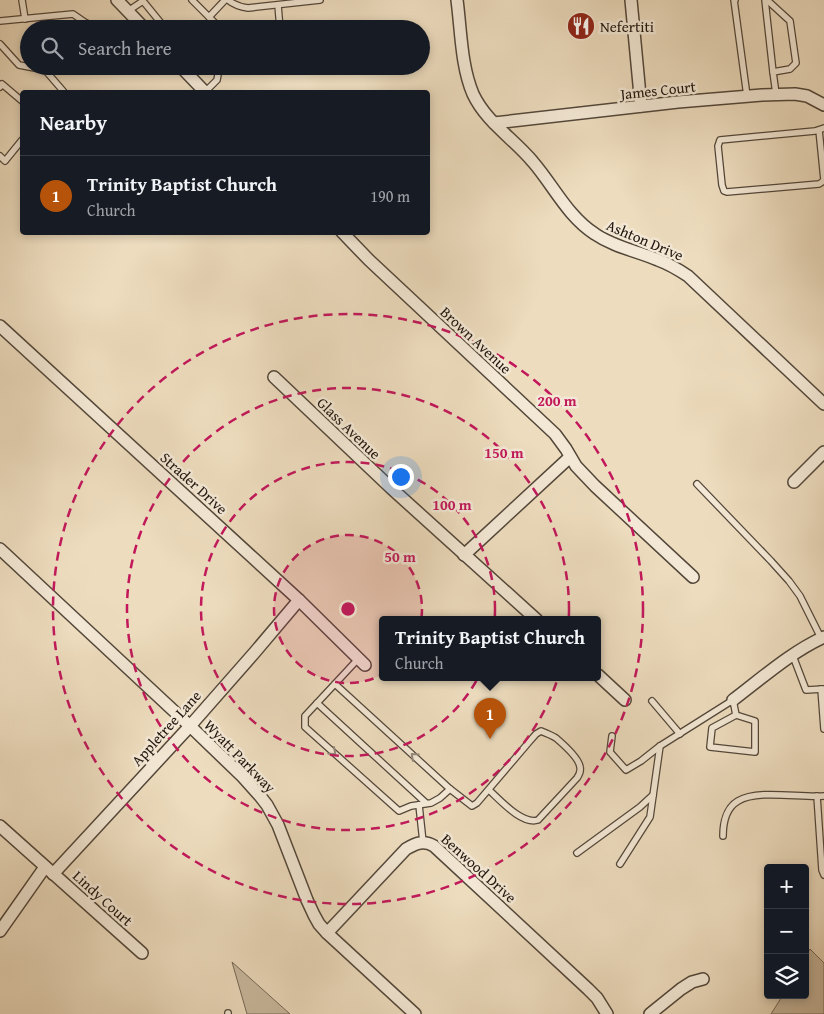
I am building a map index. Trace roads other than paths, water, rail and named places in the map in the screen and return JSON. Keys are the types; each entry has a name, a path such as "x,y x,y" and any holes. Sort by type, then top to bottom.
{"street":[{"path":"117,0 134,20"},
{"name":"Ashton Drive","path":"457,0 464,59 469,83 480,106 494,123 533,162 574,216 586,228 606,241 658,260 688,276 824,404"},
{"path":"631,0 641,106"},
{"path":"189,75 203,90"},
{"name":"James Court","path":"494,123 641,106 776,94 807,96 824,105"},
{"name":"Brown Avenue","path":"345,235 376,267 555,434 576,466 595,486 693,577"},
{"name":"Strader Drive","path":"0,326 299,600 362,661"},
{"name":"Glass Avenue","path":"274,377 391,488 533,616"},
{"path":"794,482 824,452"},
{"path":"464,554 570,457"},
{"name":"Wyatt Parkway","path":"0,549 243,778 267,805 278,825 319,924 415,1014"},
{"name":"Appletree Lane","path":"0,931 49,870 190,726 299,600"},
{"path":"733,700 792,656 823,637"},
{"path":"601,678 625,700"},
{"name":"Lindy Court","path":"0,826 142,953"},
{"name":"Benwood Drive","path":"327,933 406,849 418,842 429,843 574,975 596,998 607,1014"},
{"path":"650,1014 692,982 703,979"}],"lane":[{"path":"22,0 25,19"},
{"path":"128,12 143,0 159,20"},
{"path":"192,0 212,20"},
{"path":"209,17 226,0 241,7 320,0"},
{"path":"735,0 747,96"},
{"path":"766,0 790,21 796,63 790,69 773,72"},
{"path":"766,0 776,94"},
{"path":"278,5 279,20"},
{"path":"0,21 73,14 82,20"},
{"path":"0,44 20,66"},
{"path":"52,75 63,90"},
{"path":"207,90 217,80 218,75"},
{"path":"0,87 2,84 20,99"},
{"path":"821,129 824,180 819,184 724,191 718,146 720,140 821,129"},
{"path":"2,161 20,142"},
{"path":"698,484 789,581 823,637"},
{"path":"792,656 806,690 823,689 824,729"},
{"path":"362,661 335,684 305,716 305,727 399,811 430,803 440,798 450,789"},
{"path":"335,684 450,789 472,806 489,790 536,734 541,731 556,739 578,760 580,766 577,778 534,822 519,817 489,790"},
{"path":"612,736 610,752 626,770 641,762 660,746 733,700 736,715"},
{"path":"652,702 680,734"},
{"path":"317,703 426,804"},
{"path":"736,715 754,721 755,752 710,747 712,728 736,715"},
{"path":"620,864 650,817 660,746"},
{"path":"724,836 724,826 729,811 737,802 750,797 774,794 824,796"},
{"path":"577,853 640,807 653,795"},
{"path":"817,796 822,870 824,875"},
{"path":"419,805 423,842"}],"place":[{"name":"Nefertiti","path":"581,26"},
{"name":"Trinity Baptist Church","path":"490,739"}]}
